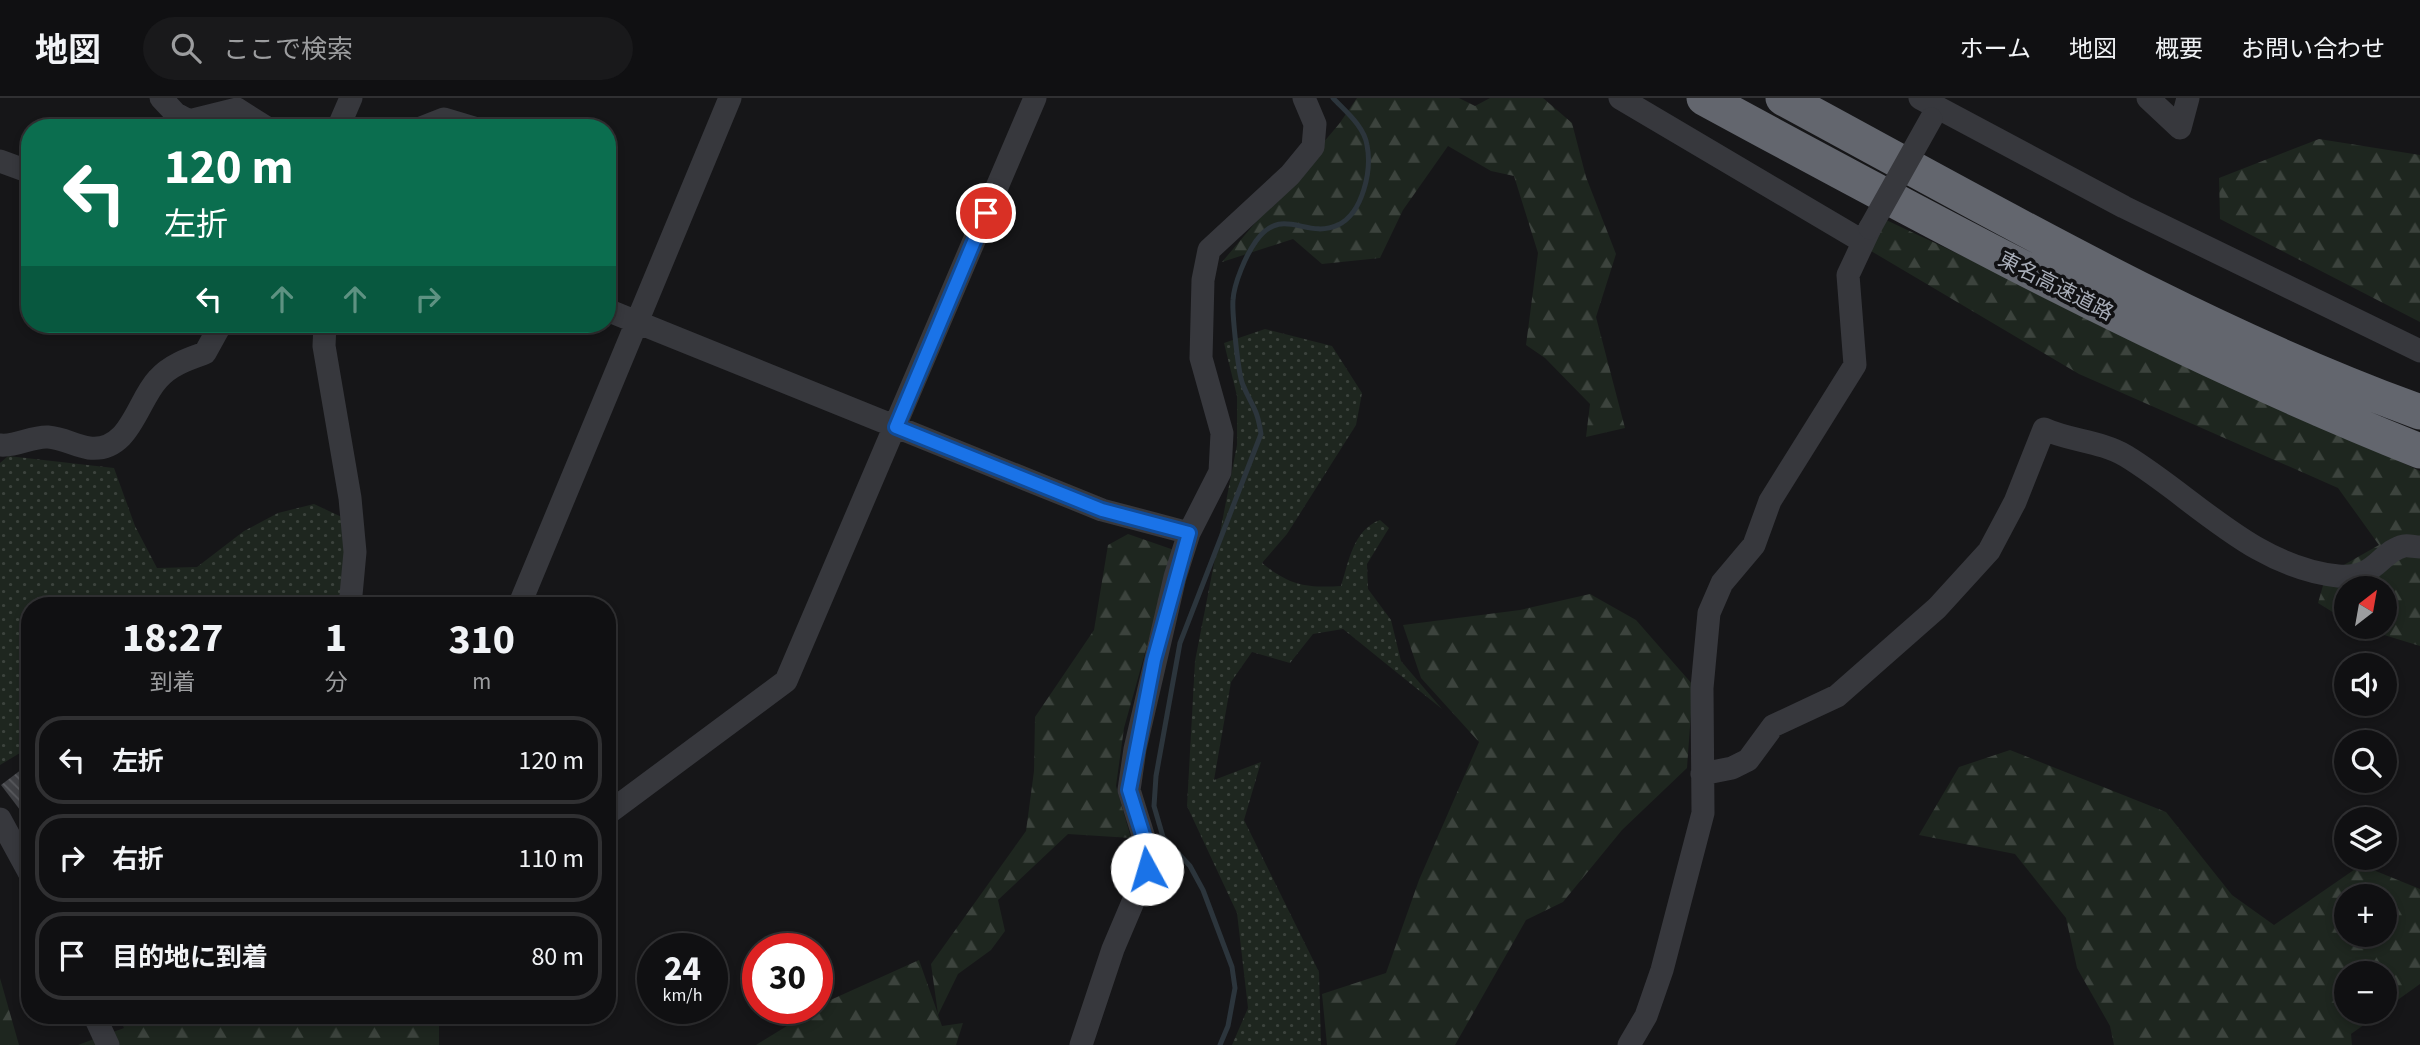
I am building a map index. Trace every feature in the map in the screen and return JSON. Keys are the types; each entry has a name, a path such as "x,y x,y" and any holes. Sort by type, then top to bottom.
{"highway":[{"name":"東名高速道路","path":"1704,98 2096,307 2228,370 2420,450"},
{"name":"東名高速道路","path":"1783,98 2148,293 2267,350 2420,412"}],"street":[{"path":"161,98 176,114 185,119"},
{"path":"342,119 351,98"},
{"path":"523,597 730,98"},
{"path":"616,807 786,681 1035,98"},
{"path":"1081,1045 1113,949 1147,869 1144,838 1129,790 1154,660 1189,533 1220,472 1222,433 1200,347 1203,281 1209,250 1290,175 1313,147 1315,124 1304,98"},
{"path":"1620,98 1866,234"},
{"path":"2148,98 2180,128 2188,98"},
{"path":"1629,1045 1646,1016 1666,957 1703,813 1702,688 1709,613 1722,583 1754,545 1770,501 1855,365 1848,275 1866,234 1932,106 2124,206 2420,351"},
{"path":"197,119 237,109 253,119"},
{"path":"0,161 21,169"},
{"path":"616,314 1102,510 1189,533"},
{"path":"0,445 45,437 68,439 90,448 109,445 126,433 158,379 183,360 205,353 216,333"},
{"path":"325,333 324,346 350,498 355,552 351,597"},
{"path":"1702,774 1732,768 1748,760 1773,726 1837,696 1937,608 1989,551 2015,502 2044,429 2124,455 2208,516 2271,557 2312,572 2342,577 2362,575 2403,546 2420,547"},
{"path":"0,819 21,858"},
{"path":"98,1024 108,1045"}],"green space":[{"path":"1357,98 1459,98 1475,106 1490,98 1543,98 1572,123 1586,177 1616,254 1596,317 1625,428 1586,437 1590,404 1545,358 1526,345 1538,253 1514,176 1491,171 1448,146 1403,210 1380,258 1322,264 1293,239 1222,262 1339,124"},
{"path":"2319,139 2420,155 2420,322 2220,219 2219,178"},
{"path":"1884,219 2420,471 2420,646 2397,639 2398,576 2334,576 2334,613 2318,603 2326,575 2379,545 2338,488 2079,374 1871,251"},
{"path":"1265,329 1332,346 1362,393 1356,425 1287,534 1262,563 1299,584 1341,586 1353,547 1364,531 1380,520 1389,528 1367,564 1368,589 1391,620 1401,661 1442,709 1343,629 1313,634 1290,663 1252,652 1231,682 1214,780 1261,762 1244,820 1319,972 1321,1045 1232,1045 1248,1008 1237,913 1187,806 1195,661 1237,445 1237,396 1224,343"},
{"path":"8,456 114,468 135,526 157,568 197,567 244,531 278,513 314,504 346,519 343,592 339,597 21,597 21,752 0,765 0,463"},
{"path":"1128,534 1174,550 1124,728 1116,786 1131,838 1068,834 998,900 1005,931 991,950 958,974 938,1015 942,1026 963,1023 956,1045 756,1045 790,1024 833,1024 833,999 919,960 938,1014 931,964 1026,831 1034,771 1035,717 1094,630 1108,545"},
{"path":"1590,594 1636,620 1693,685 1687,768 1622,830 1563,902 1526,920 1455,1045 1327,1045 1322,994 1386,973 1419,880 1479,742 1421,678 1403,625 1520,610"},
{"path":"2010,750 2166,812 2232,895 2274,925 2354,870 2373,870 2420,889 2420,984 2397,1000 2397,961 2334,961 2334,1024 2365,1024 2351,1034 2352,1045 2114,1045 2110,1026 2077,968 2066,918 2015,854 1919,835 1959,767"},
{"path":"0,978 19,1045 0,1045"},
{"path":"122,1024 439,1024 439,1045 78,1045 124,1028"}],"building":[{"path":"21,770 21,811 1,785"}],"waterway":[{"path":"1220,1045 1228,1026 1235,988 1232,967 1203,890 1190,866 1163,837 1154,806 1156,776 1180,643 1261,434 1256,412 1241,379 1237,356 1233,307 1238,278 1252,247 1266,230 1285,224 1315,229 1338,225 1354,211 1364,190 1368,166 1365,138 1353,119 1333,98"}],"route":[{"path":"986,213 896,427 1102,510 1189,533 1154,660 1129,790 1144,838 1147,869"}]}
